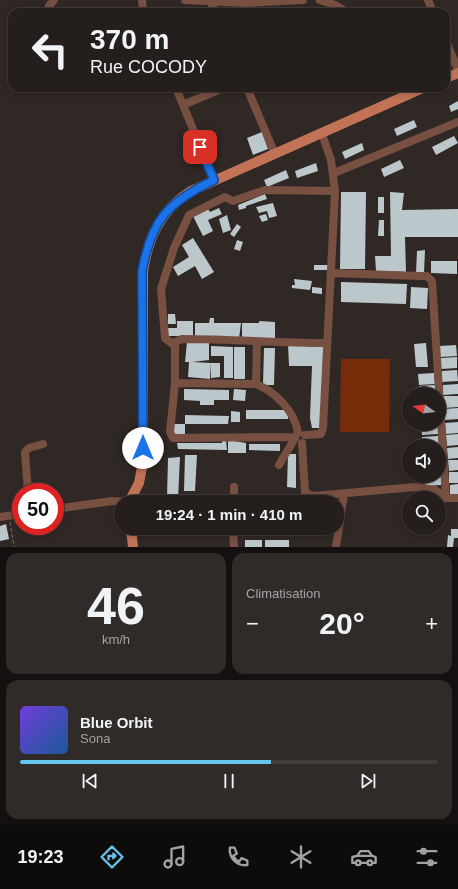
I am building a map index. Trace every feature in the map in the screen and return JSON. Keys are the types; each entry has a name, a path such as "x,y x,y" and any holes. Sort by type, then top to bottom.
{"main road":[{"path":"133,495 140,483 143,462 142,272 148,244 154,229 173,204 191,191 322,134 404,92"},
{"path":"132,535 133,547"}],"street":[{"path":"185,0 269,3 304,0"},
{"path":"320,0 340,8"},
{"path":"211,2 213,8"},
{"path":"450,51 458,71"},
{"path":"178,92 214,180"},
{"path":"183,105 214,92"},
{"path":"249,92 275,154"},
{"path":"334,173 458,122"},
{"path":"322,134 334,173 335,191 332,273 326,343 323,431 321,434 299,437 172,438 170,432 175,383 174,342 182,339 242,339 257,342 326,343"},
{"path":"174,345 165,338 161,289 174,248 189,215 225,197 233,201 265,190 335,191"},
{"path":"332,273 427,276 432,281 446,491"},
{"path":"256,384 257,342"},
{"path":"175,383 256,384 265,388 288,408 297,422 305,493 313,496 415,488 436,491"},
{"path":"279,465 299,437"},
{"path":"27,483 25,452 29,448 43,444"},
{"path":"234,487 234,495"},
{"path":"336,547 340,529 344,494"},
{"path":"446,498 458,498"},
{"path":"64,508 114,501"},
{"path":"0,517 12,516"},
{"path":"233,535 234,547"}],"path":[{"path":"9,516 14,547"}],"shaded area":[{"path":"341,359 390,359 389,432 340,432"}],"building":[{"path":"458,101 458,109 451,112 449,106"},
{"path":"414,120 417,127 397,136 394,129"},
{"path":"262,132 268,149 253,155 247,138"},
{"path":"454,136 458,143 436,155 432,147"},
{"path":"362,143 364,150 345,159 342,152"},
{"path":"400,160 404,168 384,177 381,169"},
{"path":"316,163 318,171 297,178 295,171"},
{"path":"286,170 289,178 267,187 264,180"},
{"path":"341,192 366,192 365,269 340,269"},
{"path":"390,192 404,193 402,210 458,209 458,237 405,237 406,272 376,271 375,256 391,256"},
{"path":"265,194 267,199 239,210 238,205"},
{"path":"378,197 384,197 384,213 378,213"},
{"path":"273,203 277,216 269,218 267,211 259,213 256,207"},
{"path":"219,208 222,214 208,220 213,231 203,236 193,216 208,209 210,212"},
{"path":"266,214 268,220 262,222 259,216"},
{"path":"227,215 231,230 223,233 219,219"},
{"path":"379,220 384,220 384,236 378,236"},
{"path":"237,224 241,227 234,237 230,234"},
{"path":"193,238 214,272 202,279 195,266 178,276 173,267 189,257 182,245"},
{"path":"237,240 243,242 240,251 234,249"},
{"path":"425,250 424,273 416,273 417,251"},
{"path":"431,261 457,261 457,274 431,273"},
{"path":"314,265 330,265 330,270 314,270"},
{"path":"294,279 312,281 310,290 292,288 292,285 295,285"},
{"path":"341,282 407,284 406,304 341,302"},
{"path":"312,287 322,288 322,294 312,293"},
{"path":"411,287 428,288 427,309 410,308"},
{"path":"168,314 175,314 176,324 168,324"},
{"path":"210,318 214,318 214,323 241,323 239,339 225,339 225,336 195,336 195,323 209,323"},
{"path":"177,321 193,321 193,336 168,336 168,328 177,328"},
{"path":"259,321 275,322 275,340 242,339 242,323 259,323"},
{"path":"187,342 209,342 209,360 192,362 211,363 210,379 188,377 189,362 185,362"},
{"path":"324,343 322,428 312,428 310,418 312,366 289,366 288,344"},
{"path":"426,343 428,367 416,367 414,344"},
{"path":"456,345 457,356 440,357 440,346"},
{"path":"211,346 233,347 233,378 224,378 224,356 211,356"},
{"path":"234,347 245,347 245,379 234,379"},
{"path":"264,348 275,348 274,385 263,385"},
{"path":"457,357 457,368 441,369 441,358"},
{"path":"211,363 220,363 220,377 211,378"},
{"path":"457,370 458,381 442,382 442,371"},
{"path":"434,373 435,384 419,385 418,374"},
{"path":"458,384 458,394 446,395 446,387 443,387 443,385"},
{"path":"435,385 435,387 419,387"},
{"path":"184,389 229,390 229,400 214,400 214,405 200,405 200,401 184,400"},
{"path":"234,389 246,390 245,401 233,400"},
{"path":"446,396 458,396 458,407 446,408"},
{"path":"458,408 458,419 446,420 446,409"},
{"path":"246,410 288,410 288,419 246,419"},
{"path":"231,411 240,412 240,422 231,422"},
{"path":"185,415 229,416 228,424 185,424"},
{"path":"458,422 458,433 446,434 446,423"},
{"path":"172,424 185,424 185,435 172,435"},
{"path":"422,431 438,431 438,434 422,435"},
{"path":"458,434 458,445 447,446 446,435"},
{"path":"438,436 438,439 422,439 422,437"},
{"path":"222,440 226,440 227,450 178,449 177,443 222,443"},
{"path":"228,440 246,443 246,453 228,453"},
{"path":"249,444 280,444 280,451 249,450"},
{"path":"458,447 458,458 448,459 447,448"},
{"path":"288,454 296,454 296,488 287,487"},
{"path":"185,455 197,455 195,491 184,491"},
{"path":"180,457 178,495 167,495 168,458"},
{"path":"448,460 458,460 458,470 449,471"},
{"path":"449,472 458,472 458,483 449,483"},
{"path":"425,483 441,483 441,485 425,486"},
{"path":"458,484 458,495 450,496 450,485"},
{"path":"6,524 9,539 0,541 0,526"},
{"path":"451,529 458,529 458,538 454,538 453,547 447,547 448,535 451,536"},
{"path":"245,540 262,540 262,547 245,547"},
{"path":"265,540 289,540 289,547 265,547"}],"route":[{"path":"143,448 144,316 142,272 144,260 154,229 163,215 182,197 214,180 200,147"}]}
